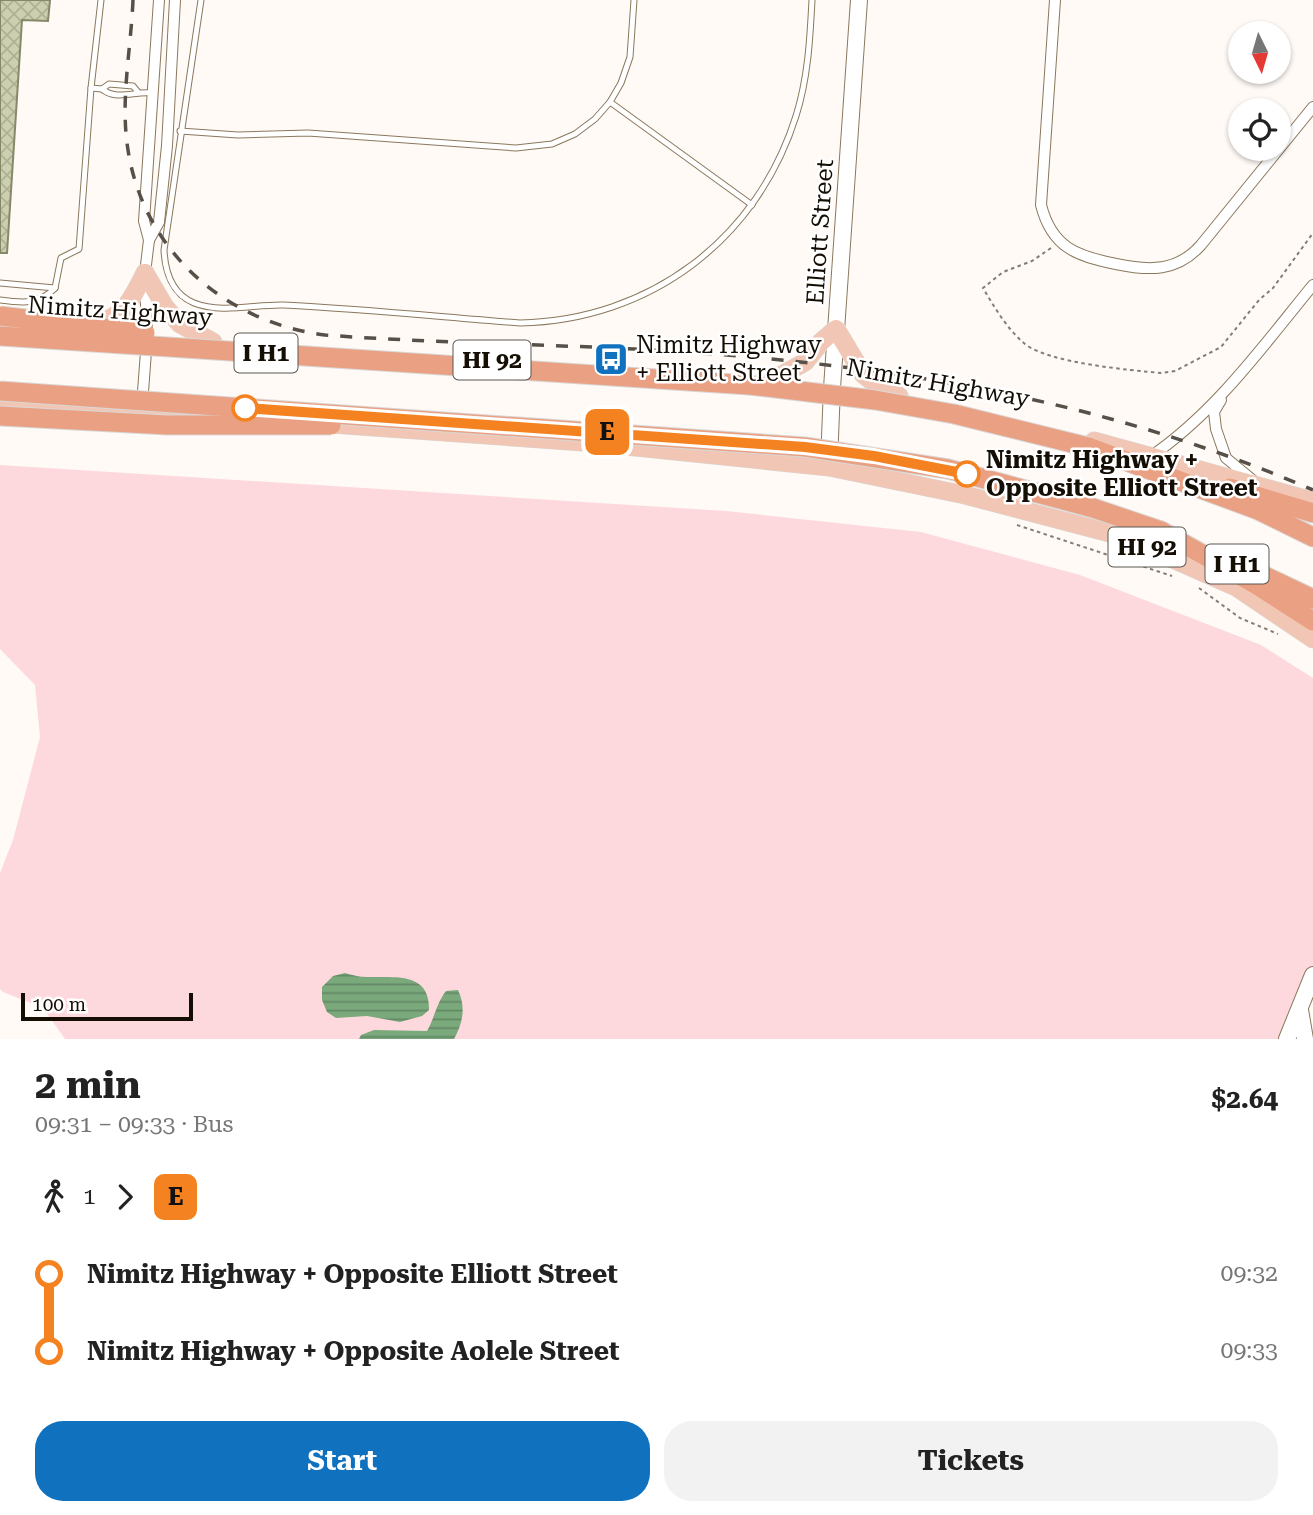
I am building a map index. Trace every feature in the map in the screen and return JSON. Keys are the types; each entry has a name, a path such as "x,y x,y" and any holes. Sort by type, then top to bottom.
{"highway":[{"path":"0,316 86,330 532,371"},
{"name":"I H1","path":"0,336 750,385 875,400 967,417 1088,447 1258,510 1313,537"},
{"name":"I H1","path":"0,391 729,440 874,456 948,469 1093,508 1161,531 1313,599"},
{"path":"0,416 194,426 475,424"},
{"path":"1088,447 1313,513"},
{"path":"1161,531 1257,585 1313,621"}],"main road":[{"path":"86,330 115,318 131,302 145,273"},
{"path":"145,273 165,307 180,324 213,342"},
{"name":"Nimitz Highway","path":"0,328 86,330 147,338 542,363 771,381 899,396 1021,422 1313,501"},
{"path":"771,381 805,362 836,329 863,374 899,396"},
{"name":"HI 92","path":"0,401 596,443 829,467 965,495 1121,536 1236,587 1313,639"}],"street":[{"path":"141,410 147,338 145,273 149,240 144,221 159,0"},
{"path":"149,240 159,222 167,146 175,0"},
{"name":"Elliott Street","path":"829,467 859,0"},
{"path":"1055,0 1040,195 1047,224 1059,241 1085,257 1142,270 1161,269 1179,263 1201,246 1313,107"},
{"path":"154,94 169,95"},
{"path":"1150,457 1177,438 1232,383 1313,285"},
{"path":"1232,383 1214,412 1216,429 1226,458 1264,489"},
{"path":"1287,1039 1313,975"},
{"path":"1300,1007 1305,1039"}],"lane":[{"path":"0,300 33,302 46,297 55,288 61,258 79,248 91,88 101,0"},
{"path":"201,0 164,250 170,282 185,298 193,303 213,307 285,305 520,323 565,319 622,304 659,287 716,246 752,205 771,175 796,115 806,74 812,0"},
{"path":"180,131 238,135 308,133 527,148 552,144 575,134 595,119 610,102 621,83 630,57 634,0"},
{"path":"102,89 108,84 133,86 138,92"},
{"path":"91,88 102,89 108,94 154,94"},
{"path":"610,102 752,205"},
{"path":"0,283 55,288"}],"path":[{"path":"1059,241 1032,261 1003,272 983,288 1013,333 1027,346 1053,356 1161,373 1175,371 1221,347 1259,300 1273,288 1313,233"},
{"path":"1009,522 1177,577"},
{"path":"1198,587 1240,618 1286,636"}],"shaded area":[{"path":"0,465 726,511 921,532 1080,575 1261,645 1313,678 1313,976 1288,1039 65,1039 43,1008 0,989 0,873 13,840 40,737 35,685 0,649"},
{"path":"345,973 364,977 408,979 424,989 429,1010 422,1016 400,1022 367,1016 336,1018 327,1012 322,1000 322,987 333,976"},
{"path":"458,990 462,1015 454,1039 359,1039 361,1035 374,1030 427,1031 446,991"}],"building":[{"path":"0,0 50,0 48,21 22,20 7,253 0,253"}],"railway":[{"path":"133,0 125,125 135,181 149,215 168,246 193,274 221,296 253,314 288,327 325,335 685,352 767,359 927,379 1083,412 1160,433 1237,459 1313,490"}],"bus line":[{"name":"E","path":"245,408 729,440 874,456 967,474"}],"place":[{"name":"Nimitz Highway + Elliott Street","path":"611,359"},
{"name":"Nimitz Highway + Opposite Elliott Street","path":"967,474"}]}
